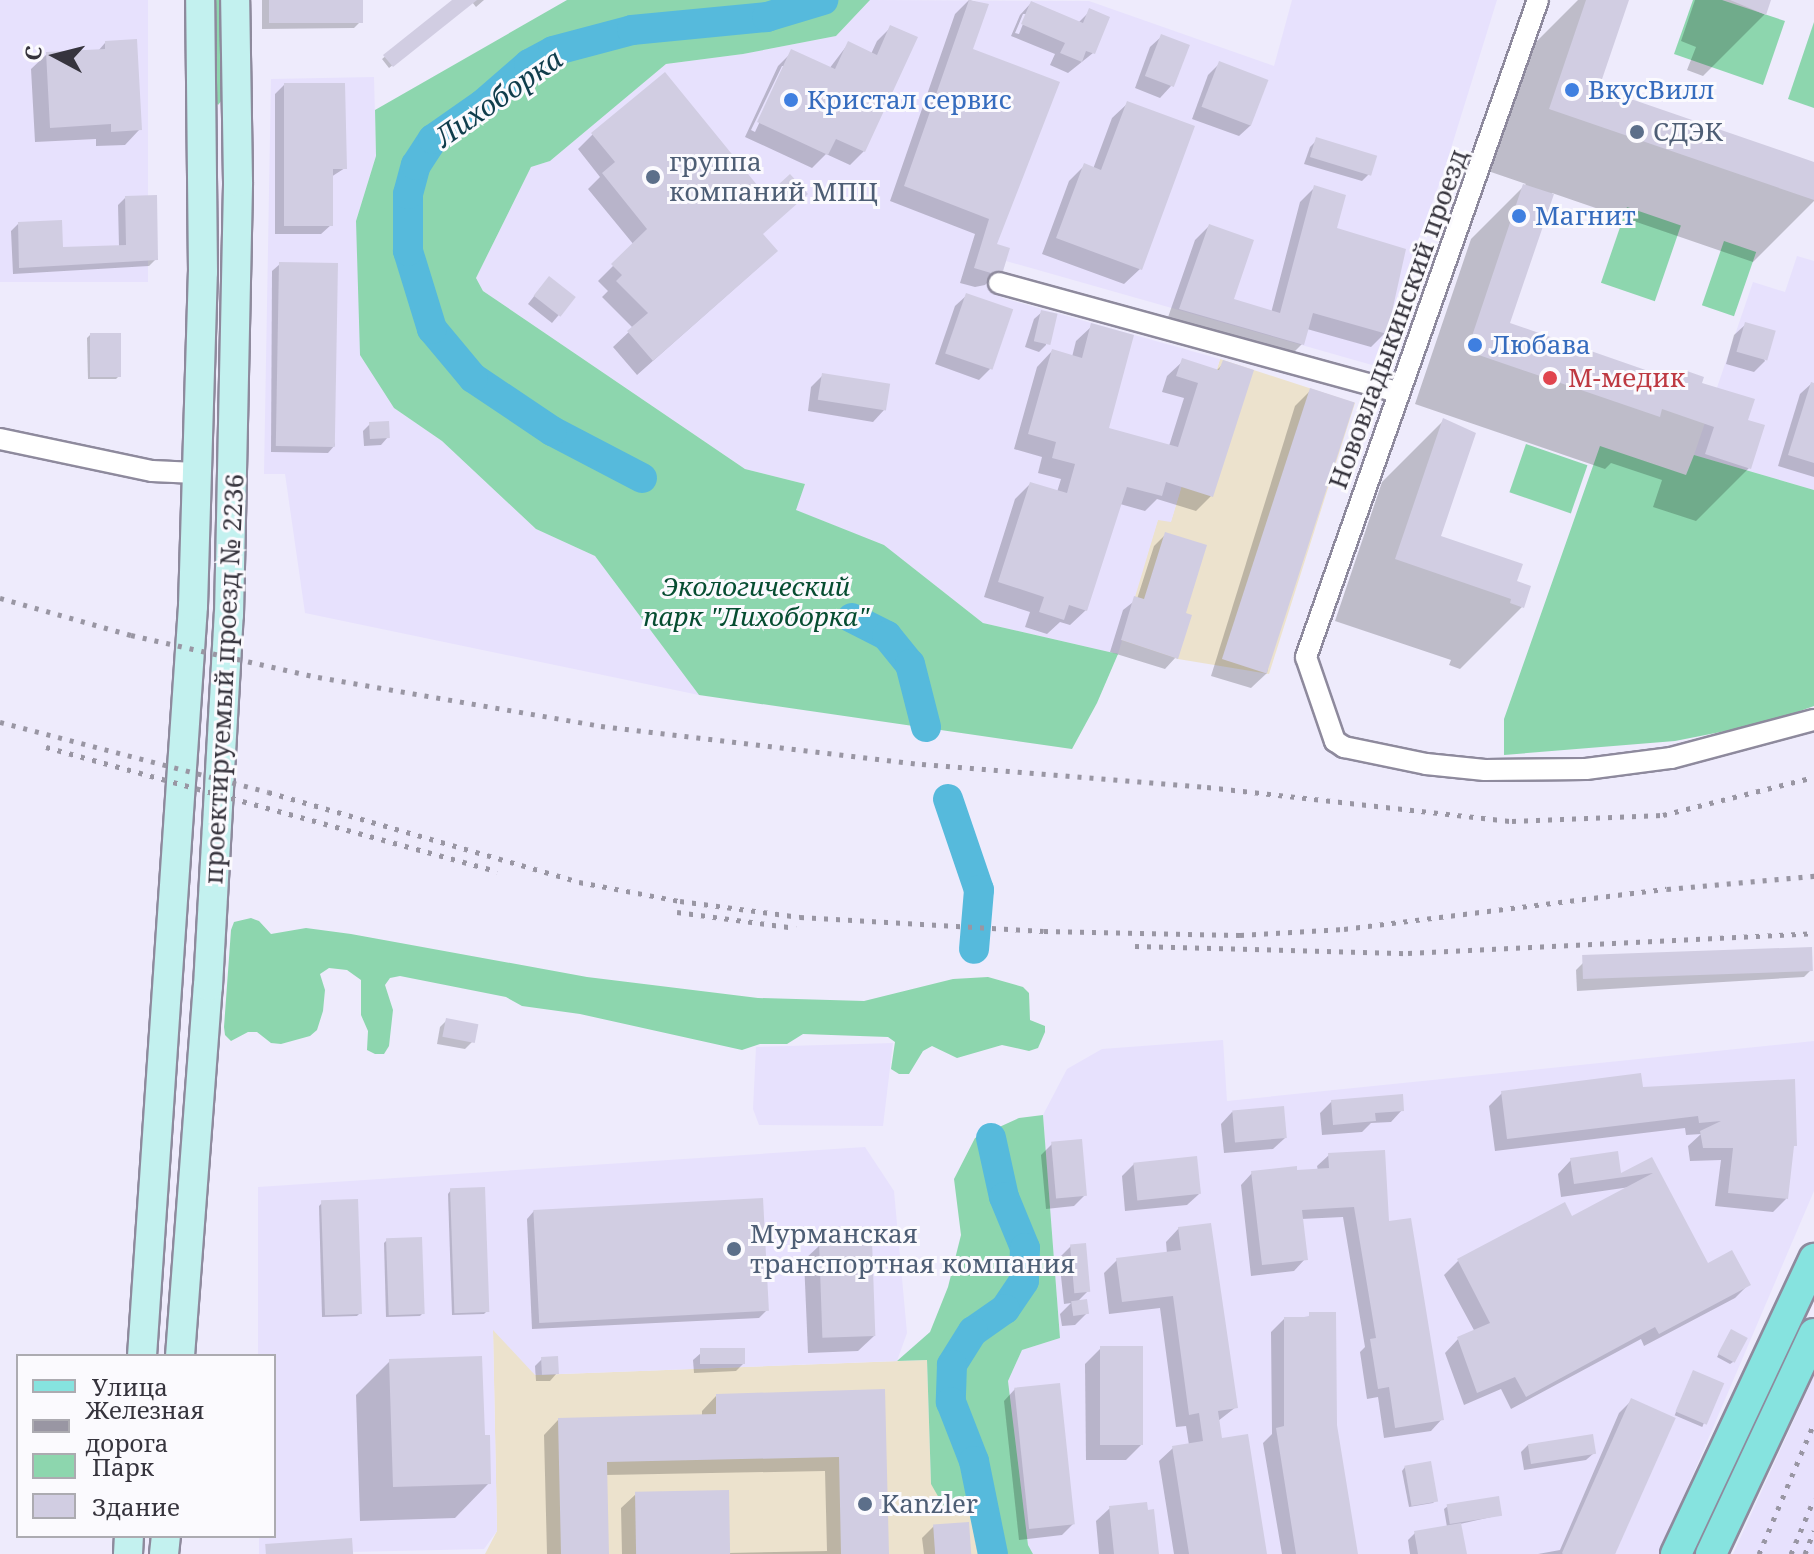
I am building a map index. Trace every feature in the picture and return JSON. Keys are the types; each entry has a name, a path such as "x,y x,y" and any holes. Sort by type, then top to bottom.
{"main road":[{"name":"проектируемый проезд № 2236","path":"142,1354 193,606 203,272 200,0"},
{"name":"проектируемый проезд № 2236","path":"180,1354 208,986 229,615 238,182 235,0"},
{"path":"1676,1554 1814,1259"},
{"path":"1711,1554 1814,1334"}],"street":[{"name":"Нововладыкинский проезд","path":"1538,0 1492,137 1397,392 1306,657 1335,741 1344,747 1426,764 1485,770 1586,769 1671,758 1814,720"},
{"path":"999,283 1397,392"},
{"name":"проектируемый проезд № 2236","path":"0,439 152,471 196,473"}],"shaded area":[{"path":"0,0 148,0 148,282 0,282"},
{"path":"870,0 1089,1 1274,66 1292,0 1497,0 1444,171 1397,297 1380,356 1372,365 1006,261 996,293 1003,298 1220,359 1171,522 1158,520 1118,654 983,623 884,545 795,510 805,484 745,469 483,291 476,278 531,167 550,161 666,64 743,54 836,36"},
{"path":"374,77 376,156 356,221 394,408 442,441 536,529 595,556 699,695 305,613 285,474 264,474 271,79"},
{"path":"1797,256 1814,261 1814,490 1694,455 1753,282 1785,292"},
{"path":"1220,359 1355,403 1269,674 1178,659 1121,640 1158,519 1171,521"},
{"path":"1223,1040 1227,1101 1814,1041 1814,1191 1659,1554 1033,1554 1028,1545 1008,1381 1022,1350 1060,1338 1043,1115 1067,1069 1102,1049"},
{"path":"893,1043 883,1126 759,1125 753,1109 756,1047"},
{"path":"865,1147 894,1191 907,1333 897,1361 535,1375 493,1330 497,1531 484,1549 259,1554 259,1538 276,1538 276,1354 258,1354 258,1187"},
{"path":"493,1329 536,1375 927,1360 931,1484 977,1511 983,1554 485,1554 497,1531"},
{"path":"1814,1376 1814,1554 1733,1554"}],"green space":[{"path":"215,0 222,0 222,100 218,105 214,99"},
{"name":"Экологический парк \"Лихоборка\"","path":"567,0 870,0 836,36 743,54 666,64 550,161 531,167 476,278 483,291 745,469 805,484 796,510 884,545 983,623 1118,654 1097,703 1072,749 699,695 595,556 536,529 442,441 394,408 360,355 356,221 376,156 375,110"},
{"path":"1693,0 1722,0 1785,21 1763,85 1674,54"},
{"path":"1814,22 1814,108 1788,99"},
{"path":"1627,207 1681,226 1655,301 1601,283"},
{"path":"1724,241 1756,252 1734,316 1702,305"},
{"path":"1526,444 1587,465 1571,513 1509,492"},
{"path":"1600,446 1686,475 1694,455 1814,490 1814,706 1766,723 1675,741 1504,755 1504,719"},
{"path":"251,918 259,921 271,934 306,928 587,977 758,998 864,1001 953,979 988,977 1023,987 1029,993 1030,1020 1045,1026 1045,1032 1038,1048 1029,1051 1002,1045 957,1058 932,1046 923,1051 909,1074 899,1074 891,1069 895,1042 888,1037 803,1034 787,1044 760,1044 742,1050 580,1014 522,1006 506,997 400,976 390,978 385,985 393,1010 389,1046 384,1054 375,1054 367,1050 368,1031 361,1015 361,980 347,970 329,968 320,974 325,990 323,1011 317,1030 310,1036 281,1044 271,1043 257,1032 248,1032 231,1041 225,1035 224,1027 231,930 234,922"},
{"path":"1043,1115 1060,1338 1022,1350 1008,1381 1028,1545 1033,1554 983,1554 977,1512 947,1512 931,1484 927,1360 897,1361 930,1332 948,1287 961,1235 954,1179 975,1138 1019,1118"}],"building":[{"path":"269,0 363,0 363,23 269,23"},
{"path":"452,0 477,0 393,67 383,55"},
{"path":"969,0 989,4 973,49 1060,82 997,244 1010,248 1003,271 991,273 974,268 989,219 904,186"},
{"path":"1586,0 1629,0 1599,88 1814,162 1814,200 1549,109"},
{"path":"1730,0 1771,0 1766,15"},
{"path":"1031,1 1083,23 1089,8 1110,17 1095,54 1086,51 1082,62 1060,53 1065,43 1021,24"},
{"path":"890,25 918,37 865,152 836,139 828,155 757,122 791,49 835,69 848,41 877,55"},
{"path":"1161,34 1190,45 1174,87 1145,76"},
{"path":"137,39 142,130 111,132 111,124 50,128 46,52 105,49 105,41"},
{"path":"1219,61 1268,80 1251,126 1201,107"},
{"path":"665,72 766,196 790,174 808,194 763,234 778,251 653,361 627,331 648,313 616,281 622,275 611,264 647,229 602,173 615,162 591,133"},
{"path":"284,83 345,83 347,169 333,169 333,226 284,226"},
{"path":"1127,101 1195,126 1142,270 1056,238 1084,163 1101,170"},
{"path":"1316,137 1377,156 1371,176 1310,157"},
{"path":"1523,184 1554,194 1510,323 1680,382 1684,370 1704,377 1702,383 1755,399 1748,420 1765,425 1751,469 1705,454 1714,427 1662,409 1660,417 1467,351"},
{"path":"1314,185 1346,195 1337,228 1406,249 1387,334 1313,313 1304,345 1179,309 1209,224 1254,240 1234,299 1280,313"},
{"path":"157,195 158,260 19,268 18,222 62,220 63,247 126,245 125,196"},
{"path":"279,262 338,263 335,447 276,446"},
{"path":"549,276 576,297 560,317 534,296"},
{"path":"966,293 1013,309 992,370 945,354"},
{"path":"1041,310 1058,314 1050,345 1034,341"},
{"path":"1745,322 1776,331 1767,361 1736,352"},
{"path":"1091,323 1134,335 1109,428 1178,447 1198,383 1176,376 1182,358 1219,370 1223,360 1254,370 1213,497 1166,482 1162,496 1127,487 1087,611 1069,605 1064,620 1039,612 1044,597 998,582 1030,482 1067,493 1075,464 1052,458 1056,442 1028,434 1052,349 1082,358"},
{"path":"90,333 121,333 121,377 90,377"},
{"path":"822,373 890,384 886,410 818,400"},
{"path":"1811,382 1814,383 1814,463 1788,455"},
{"path":"1310,388 1355,403 1267,674 1222,659"},
{"path":"1443,418 1476,433 1441,536 1523,564 1517,581 1531,586 1524,608 1510,603 1511,599 1395,559"},
{"path":"389,421 390,438 370,439 369,422"},
{"path":"1165,532 1207,545 1186,613 1192,615 1178,659 1121,640 1134,596 1144,599"},
{"path":"1812,947 1813,971 1583,979 1582,955"},
{"path":"446,1018 478,1024 475,1043 442,1037"},
{"path":"1641,1073 1643,1087 1795,1079 1797,1146 1794,1146 1788,1199 1728,1193 1733,1148 1703,1148 1700,1131 1721,1121 1699,1123 1698,1116 1507,1139 1501,1091"},
{"path":"1403,1094 1404,1111 1375,1113 1376,1121 1333,1125 1331,1100"},
{"path":"1284,1106 1287,1138 1235,1142 1232,1111"},
{"path":"1082,1139 1087,1196 1056,1198 1051,1142"},
{"path":"1385,1150 1389,1221 1411,1218 1444,1420 1395,1428 1389,1387 1378,1389 1370,1339 1376,1338 1354,1207 1302,1210 1308,1260 1262,1265 1251,1171 1297,1166 1297,1170 1329,1168 1328,1153"},
{"path":"1618,1151 1621,1173 1652,1157 1708,1263 1732,1250 1751,1285 1659,1334 1655,1327 1526,1397 1515,1377 1477,1393 1457,1337 1490,1323 1457,1259 1565,1202 1572,1216 1653,1173 1574,1184 1570,1158"},
{"path":"1197,1156 1201,1194 1137,1200 1133,1163"},
{"path":"485,1187 489,1312 454,1313 450,1188"},
{"path":"763,1198 769,1311 539,1323 533,1210"},
{"path":"358,1199 362,1314 325,1315 321,1200"},
{"path":"1211,1223 1238,1408 1218,1411 1222,1438 1248,1434 1267,1554 1189,1554 1172,1446 1203,1441 1199,1413 1189,1415 1173,1296 1122,1302 1116,1258 1181,1250 1178,1227"},
{"path":"422,1237 425,1314 389,1315 386,1238"},
{"path":"872,1240 875,1336 822,1338 819,1242"},
{"path":"1086,1243 1090,1292 1074,1293 1070,1244"},
{"path":"1087,1299 1089,1314 1073,1316 1071,1301"},
{"path":"1309,1312 1336,1312 1337,1425 1358,1554 1296,1554 1276,1428 1284,1426 1284,1317 1309,1317"},
{"path":"1731,1329 1748,1338 1735,1363 1718,1354"},
{"path":"1100,1346 1143,1346 1143,1445 1100,1445"},
{"path":"700,1348 745,1348 745,1364 700,1364"},
{"path":"482,1356 485,1435 490,1435 491,1484 393,1487 389,1359"},
{"path":"558,1356 559,1374 542,1375 541,1357"},
{"path":"1693,1370 1724,1383 1707,1425 1675,1411"},
{"path":"1060,1383 1075,1524 1029,1529 1014,1388"},
{"path":"885,1389 889,1554 841,1554 839,1457 607,1462 609,1554 561,1554 558,1418 716,1414 716,1394"},
{"path":"1631,1398 1676,1418 1615,1554 1562,1553"},
{"path":"1593,1434 1596,1454 1531,1464 1528,1444"},
{"path":"1431,1461 1438,1501 1412,1506 1404,1466"},
{"path":"729,1490 730,1554 636,1554 635,1492"},
{"path":"1499,1496 1502,1516 1450,1524 1447,1504"},
{"path":"1147,1502 1148,1510 1154,1509 1159,1554 1114,1554 1109,1506"},
{"path":"969,1522 971,1554 935,1554 933,1525"},
{"path":"1461,1523 1467,1554 1418,1554 1414,1531"},
{"path":"352,1538 353,1554 266,1554 265,1544"}],"waterway":[{"name":"Лихоборка","path":"642,478 552,431 473,378 432,329 408,251 408,194 416,165 433,139 483,104 529,64 553,51 632,30 767,17 823,0"},
{"name":"Лихоборка","path":"852,618 887,636 910,664 926,727"},
{"name":"Лихоборка","path":"948,799 979,890 974,949"},
{"name":"Лихоборка","path":"991,1138 1004,1197 1025,1248 1024,1281 1005,1309 973,1331 952,1365 951,1402 974,1461 993,1554"}],"railway":[{"path":"0,598 131,635 318,677 601,726 922,764 1207,787 1512,821 1663,815 1814,777"},
{"path":"0,722 268,792 579,882 680,901 800,917 1044,931 1240,935 1344,929 1667,889 1814,876"},
{"path":"46,747 497,871"},
{"path":"677,912 796,928"},
{"path":"1135,946 1408,953 1814,933"},
{"path":"1759,1554 1814,1423"},
{"path":"1791,1554 1814,1499"},
{"path":"1805,1554 1814,1531"}],"place":[{"name":"ВкусВилл","path":"1572,90"},
{"name":"Кристал сервис","path":"791,100"},
{"name":"СДЭК","path":"1637,132"},
{"name":"группа компаний МПЦ","path":"653,177"},
{"name":"Магнит","path":"1519,216"},
{"name":"Любава","path":"1475,345"},
{"name":"М-медик","path":"1550,378"},
{"name":"Мурманская транспортная компания","path":"734,1249"},
{"name":"Kanzler","path":"865,1504"}]}
